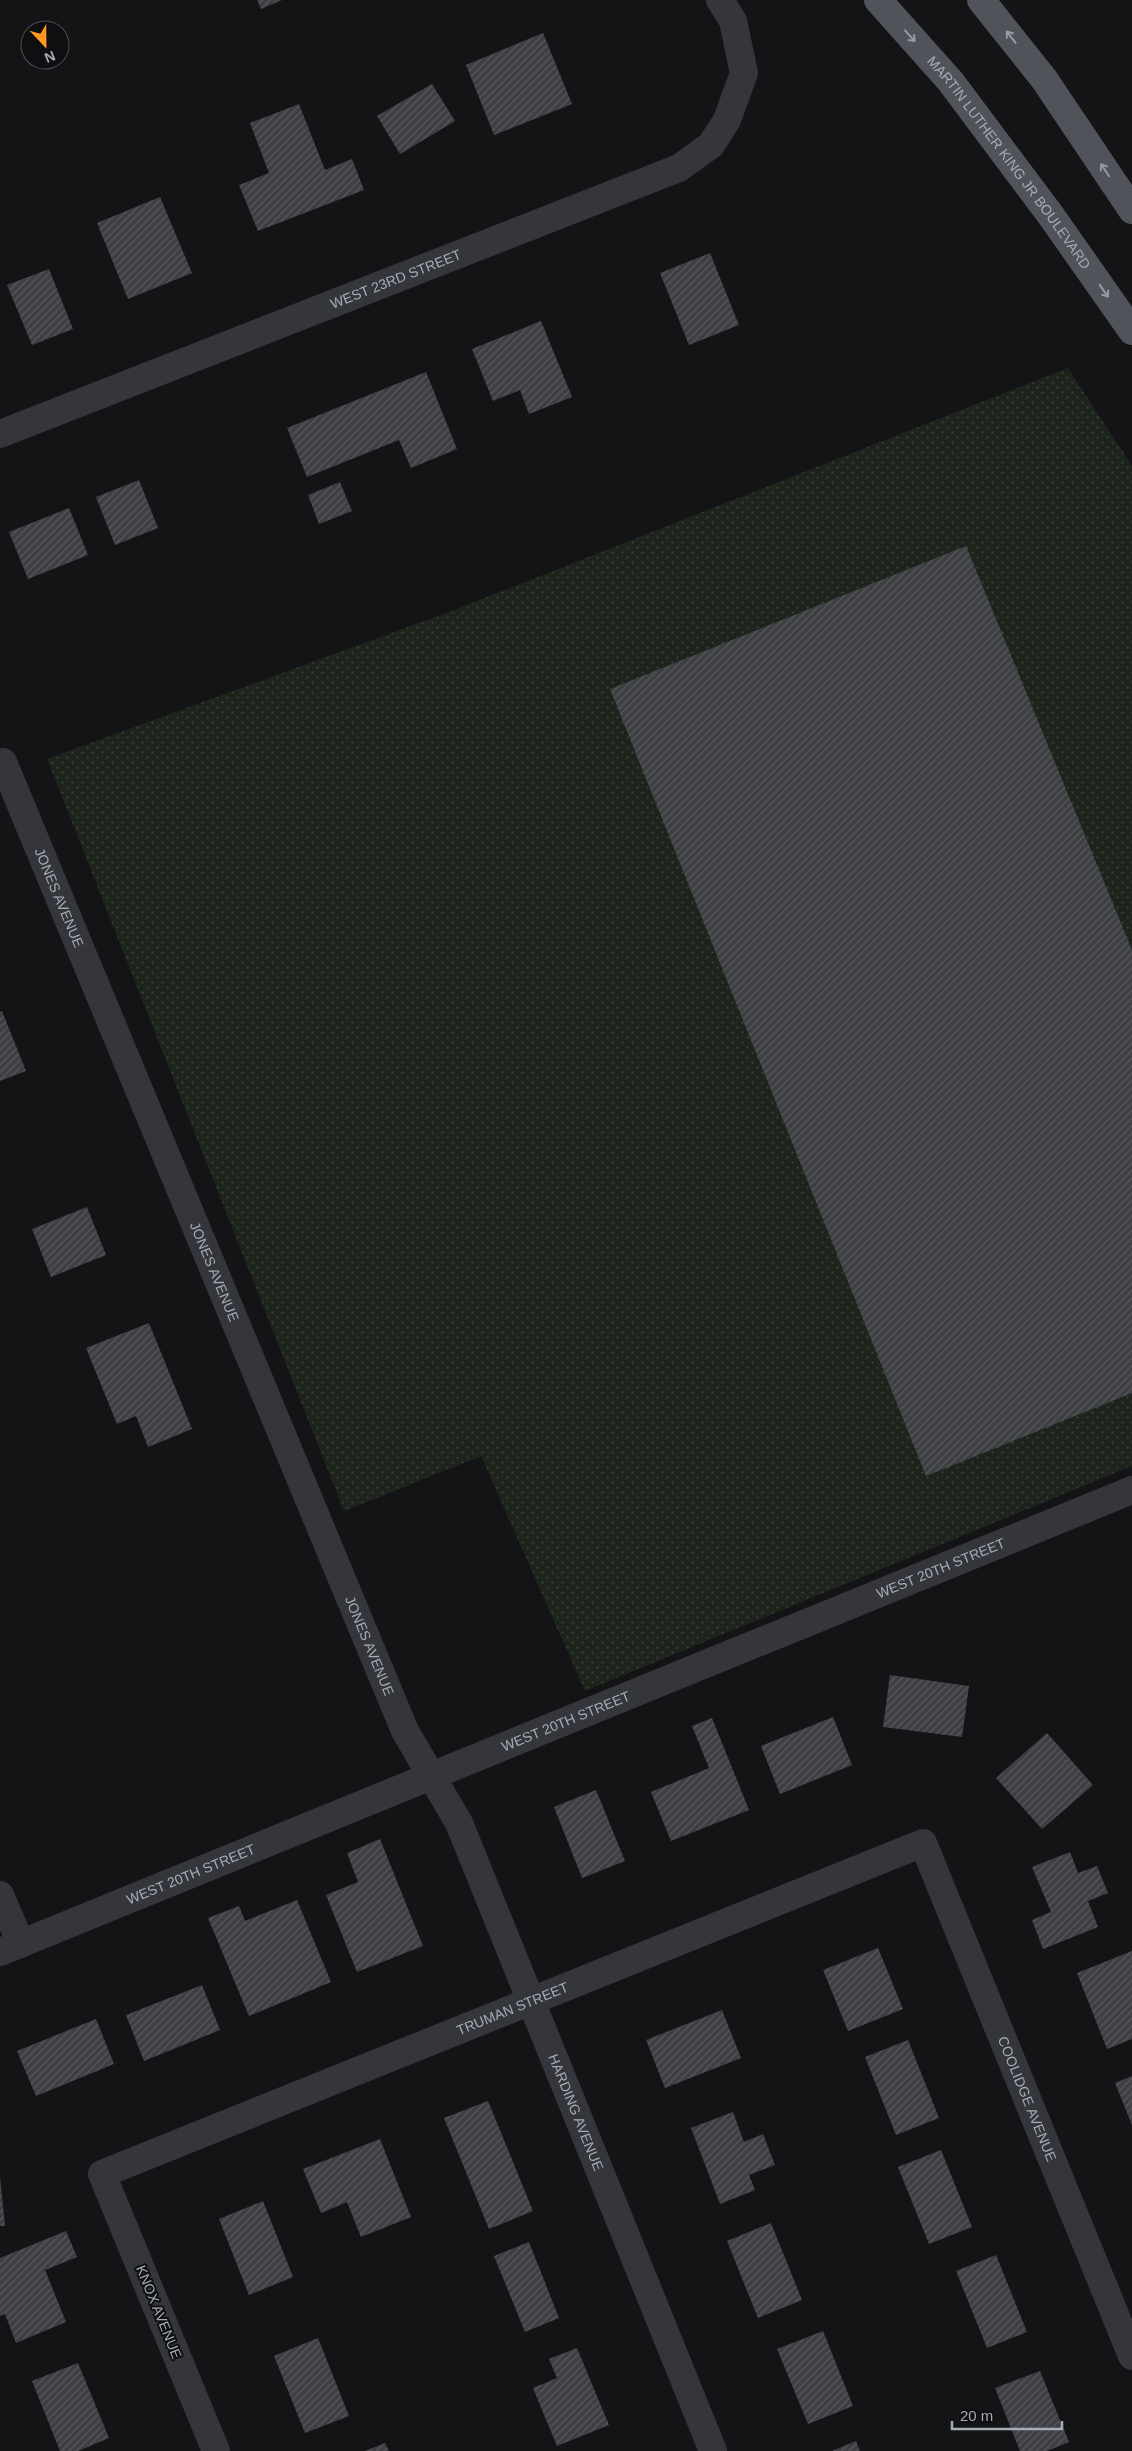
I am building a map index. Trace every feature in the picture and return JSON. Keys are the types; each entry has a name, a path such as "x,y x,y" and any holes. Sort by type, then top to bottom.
{"main road":[{"name":"MARTIN LUTHER KING JR BOULEVARD","path":"878,0 951,82 1052,217 1132,331"},
{"path":"981,0 1044,79 1132,210"}],"street":[{"name":"WEST 23RD STREET","path":"0,434 679,168 711,145 727,120 744,73 733,21 720,0"},
{"name":"JONES AVENUE","path":"1,763 405,1730 432,1777"},
{"name":"WEST 20TH STREET","path":"10,1948 1132,1490"},
{"name":"HARDING AVENUE","path":"432,1777 458,1823 713,2451"},
{"name":"TRUMAN STREET","path":"102,2174 531,1999 923,1843"},
{"name":"COOLIDGE AVENUE","path":"923,1843 1132,2356"},
{"path":"0,1895 10,1948"},
{"name":"KNOX AVENUE","path":"102,2174 216,2451"}],"shaded area":[{"path":"1068,368 1132,466 1132,1466 585,1691 481,1456 344,1511 47,759 449,612"}],"building":[{"path":"257,0 282,0 261,9"},
{"path":"543,33 572,104 494,135 466,65"},
{"path":"432,84 455,121 400,154 377,116"},
{"path":"299,104 325,170 352,159 364,190 258,231 239,185 269,173 250,123"},
{"path":"160,197 192,273 128,299 97,223"},
{"path":"710,253 739,325 689,345 660,273"},
{"path":"49,269 73,329 32,345 7,285"},
{"path":"541,321 572,397 529,414 520,390 493,401 472,349"},
{"path":"426,372 457,449 411,468 399,440 307,477 287,428"},
{"path":"139,480 158,528 115,545 96,497"},
{"path":"340,482 352,511 319,524 308,495"},
{"path":"69,508 88,555 28,579 9,532"},
{"path":"966,546 1132,950 1132,1393 926,1476 610,689"},
{"path":"2,1011 26,1071 0,1081 0,1012"},
{"path":"87,1207 106,1255 51,1277 32,1229"},
{"path":"149,1323 192,1429 148,1447 136,1416 117,1424 86,1348"},
{"path":"890,1675 969,1686 962,1737 883,1727"},
{"path":"833,1717 852,1765 780,1794 761,1746"},
{"path":"712,1718 749,1810 671,1841 651,1792 709,1768 692,1726"},
{"path":"1047,1733 1093,1785 1042,1829 996,1778"},
{"path":"596,1790 625,1861 582,1878 554,1807"},
{"path":"380,1839 423,1946 357,1972 326,1895 358,1882 347,1853"},
{"path":"1070,1852 1078,1873 1097,1866 1108,1893 1088,1901 1098,1927 1043,1949 1032,1920 1051,1912 1032,1867"},
{"path":"297,1900 331,1982 249,2016 208,1918 239,1906 245,1921"},
{"path":"878,1948 903,2009 848,2031 823,1970"},
{"path":"1132,1951 1132,2039 1107,2049 1077,1973"},
{"path":"202,1985 220,2030 144,2061 126,2015"},
{"path":"722,2010 741,2058 665,2088 646,2040"},
{"path":"96,2019 114,2064 36,2096 17,2051"},
{"path":"908,2040 939,2118 896,2135 865,2057"},
{"path":"1132,2076 1132,2125 1115,2083"},
{"path":"488,2101 533,2211 489,2229 444,2118"},
{"path":"733,2112 744,2142 763,2134 775,2165 749,2175 755,2190 720,2204 691,2128"},
{"path":"380,2139 411,2217 361,2237 347,2202 321,2213 303,2169"},
{"path":"941,2150 972,2227 929,2244 898,2167"},
{"path":"0,2176 5,2226 0,2226"},
{"path":"263,2201 293,2277 249,2295 219,2219"},
{"path":"771,2223 802,2300 758,2318 727,2241"},
{"path":"66,2231 77,2257 45,2270 66,2322 16,2343 5,2314 0,2316 0,2258"},
{"path":"529,2242 559,2318 525,2332 494,2256"},
{"path":"996,2255 1027,2332 987,2348 956,2271"},
{"path":"823,2331 853,2406 808,2424 777,2349"},
{"path":"318,2338 349,2416 305,2433 274,2356"},
{"path":"577,2348 609,2425 557,2446 533,2388 557,2378 549,2359"},
{"path":"78,2363 109,2438 78,2451 60,2451 32,2381"},
{"path":"1040,2371 1069,2442 1047,2451 1020,2451 995,2388"},
{"path":"856,2441 860,2451 832,2451"},
{"path":"385,2443 389,2451 365,2451"}]}
